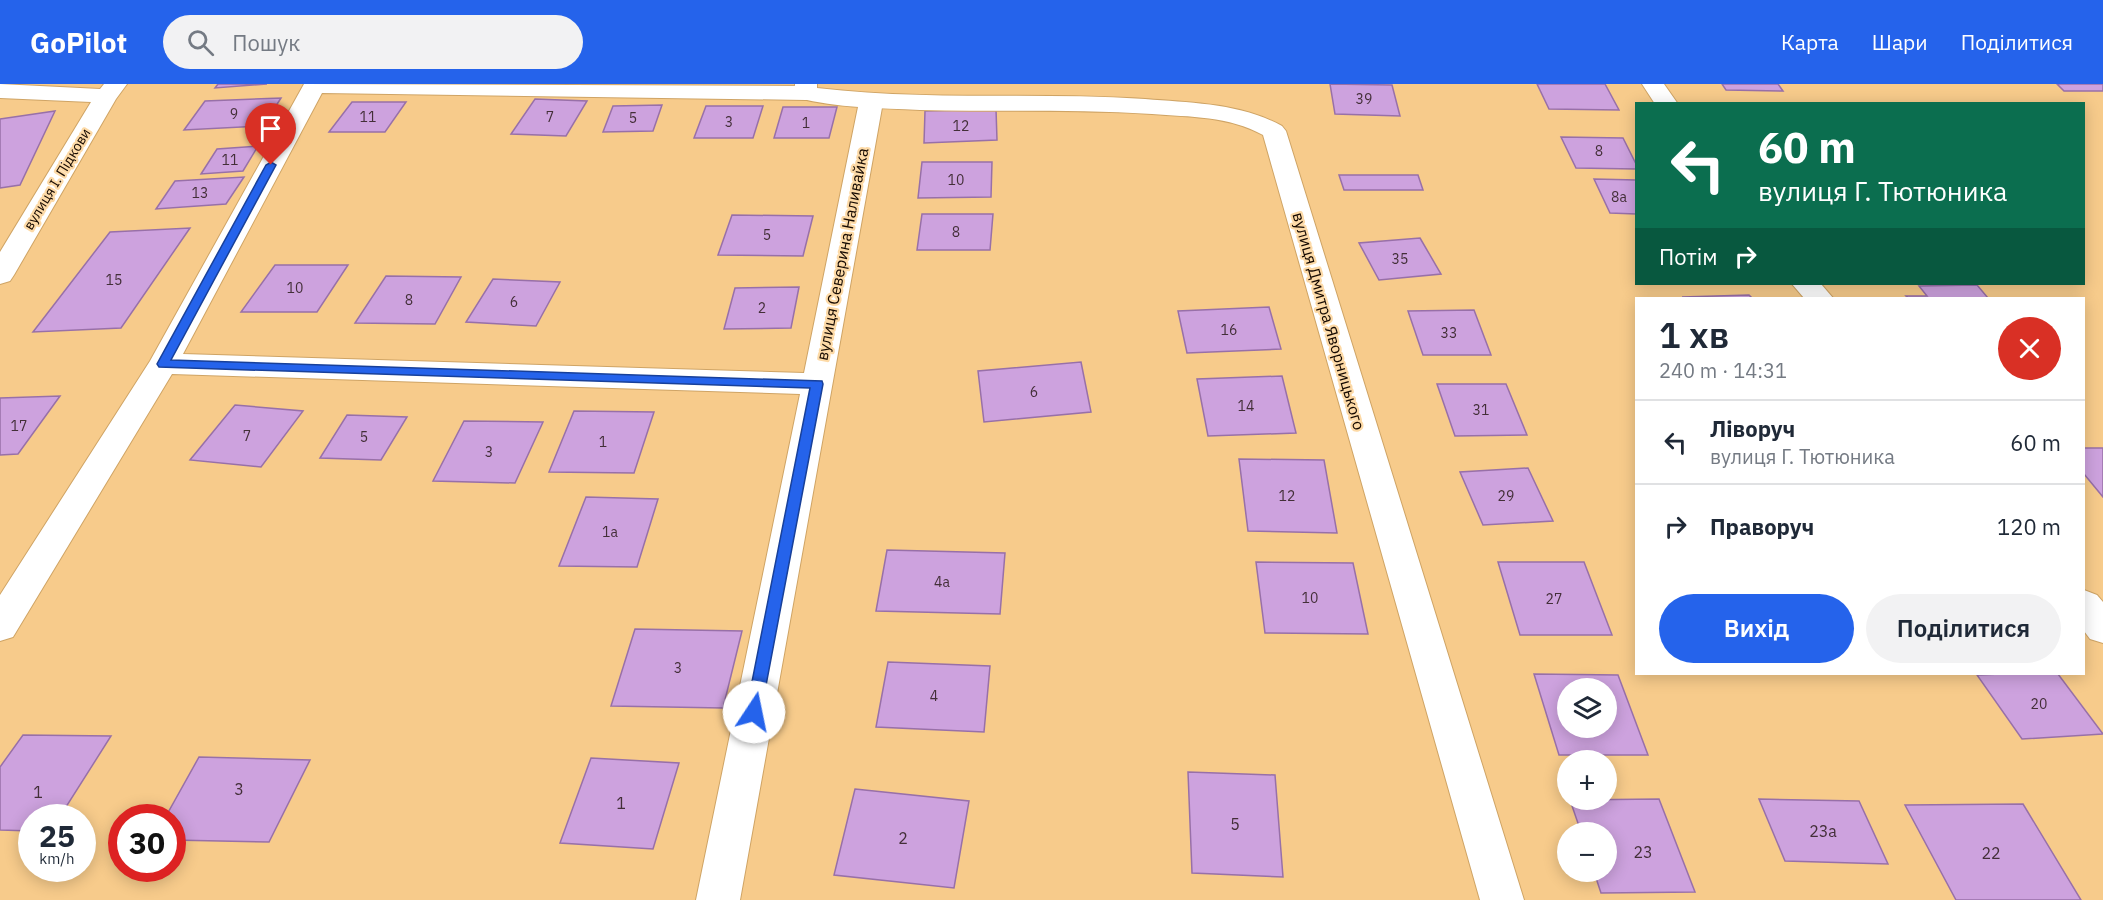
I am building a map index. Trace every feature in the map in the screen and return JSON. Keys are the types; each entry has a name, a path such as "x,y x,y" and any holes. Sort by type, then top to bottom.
{"street":[{"path":"1653,84 1666,102"},
{"path":"0,626 163,364 314,85"},
{"name":"вулиця Дмитра Яворницького","path":"314,85 806,89 871,102 1130,104 1243,116 1274,131 1502,900"},
{"path":"0,92 111,90"},
{"name":"вулиця І. Підкови","path":"0,275 111,90"},
{"name":"вулиця Северина Наливайка","path":"718,900 871,102"},
{"path":"1807,285 1818,297"},
{"path":"163,364 817,384"},
{"path":"2085,606 2103,628"}],"building":[{"path":"218,84 267,84 215,88"},
{"path":"1330,84 1392,85 1400,116 1335,114"},
{"path":"1537,84 1605,84 1619,110 1549,109"},
{"path":"1722,84 1778,84 1783,91 1726,90"},
{"path":"2057,84 2103,84 2103,91 2064,91"},
{"path":"281,98 263,126 184,130 205,101"},
{"path":"535,99 587,101 566,136 511,134"},
{"path":"352,102 406,102 385,132 329,132"},
{"path":"662,105 653,131 603,132 613,106"},
{"path":"706,106 763,106 753,138 694,138"},
{"path":"783,107 837,107 829,138 774,138"},
{"path":"996,109 997,140 924,143 925,111"},
{"path":"55,111 20,185 0,188 0,119"},
{"path":"1561,137 1623,138 1635,162 1635,169 1576,168"},
{"path":"258,146 243,171 201,174 217,149"},
{"path":"922,162 992,162 991,197 918,198"},
{"path":"1339,175 1418,175 1423,190 1344,190"},
{"path":"244,177 226,204 156,209 175,181"},
{"path":"1594,179 1635,180 1635,214 1610,213"},
{"path":"922,214 993,214 990,250 917,250"},
{"path":"732,215 813,216 803,256 718,255"},
{"path":"190,228 121,328 33,332 110,232"},
{"path":"1420,238 1441,274 1379,280 1359,243"},
{"path":"275,265 348,265 317,312 241,312"},
{"path":"386,276 461,277 435,324 355,323"},
{"path":"493,279 560,282 536,326 466,322"},
{"path":"1977,285 1987,297 1906,296 1927,296 1919,286"},
{"path":"799,287 791,328 724,329 735,288"},
{"path":"1749,295 1751,297 1682,297"},
{"path":"1269,307 1281,349 1187,353 1178,311"},
{"path":"1474,310 1491,355 1423,355 1408,311"},
{"path":"1081,362 1091,412 984,422 978,371"},
{"path":"1282,376 1296,433 1208,436 1197,379"},
{"path":"1437,384 1506,384 1527,435 1455,436"},
{"path":"60,396 18,454 0,455 0,398"},
{"path":"235,405 303,411 261,467 190,460"},
{"path":"574,411 654,412 634,473 549,472"},
{"path":"347,415 407,417 381,460 320,458"},
{"path":"464,421 543,422 515,483 433,481"},
{"path":"2085,448 2103,448 2103,497 2085,475"},
{"path":"1239,459 1324,460 1337,533 1248,531"},
{"path":"1528,468 1553,521 1483,525 1460,472"},
{"path":"586,497 658,499 637,567 559,566"},
{"path":"887,550 1005,553 1000,614 876,611"},
{"path":"1256,562 1353,563 1368,634 1265,633"},
{"path":"1498,562 1584,562 1612,635 1520,635"},
{"path":"635,629 742,631 723,708 611,706"},
{"path":"888,662 990,666 984,732 876,727"},
{"path":"1534,674 1618,675 1648,755 1617,755 1617,750 1557,750"},
{"path":"1977,675 2059,675 2103,734 2022,739"},
{"path":"23,735 111,736 68,804 18,804 18,831 0,830 0,767"},
{"path":"199,757 310,760 269,842 186,840 186,804 173,804"},
{"path":"591,758 679,763 653,849 560,843"},
{"path":"1188,772 1275,775 1283,877 1192,873"},
{"path":"855,789 969,801 954,888 834,875"},
{"path":"1617,799 1659,799 1695,892 1601,893 1597,882 1617,882 1617,822 1578,822 1573,810 1617,810"},
{"path":"1759,799 1859,801 1888,864 1785,861"},
{"path":"2023,804 2081,900 1956,900 1905,805"}],"route":[{"path":"271,165 163,364 817,384 754,712"}]}
